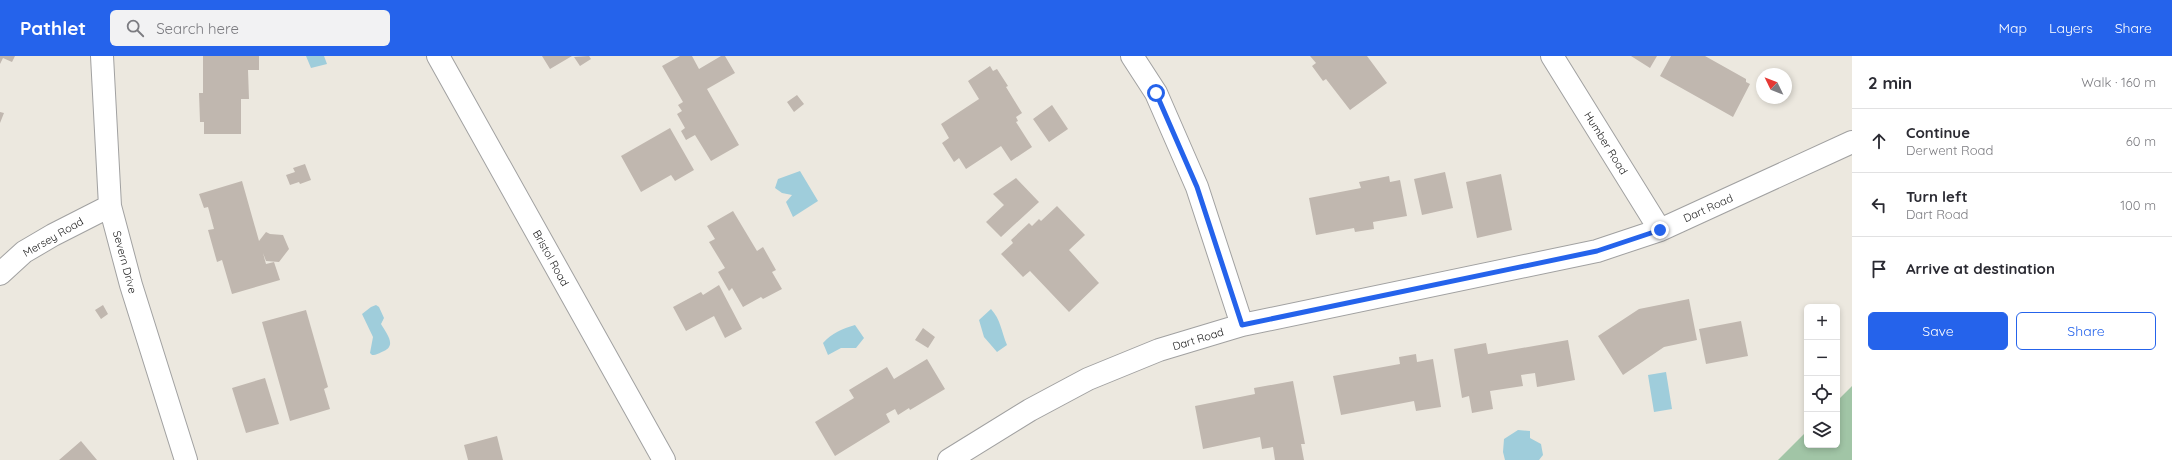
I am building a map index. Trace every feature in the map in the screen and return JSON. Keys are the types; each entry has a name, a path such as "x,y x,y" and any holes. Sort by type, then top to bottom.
{"street":[{"name":"Severn Drive","path":"102,56 110,206 131,285 186,460"},
{"name":"Bristol Road","path":"438,56 664,460"},
{"path":"1132,56 1156,93 1197,187 1242,325"},
{"name":"Humber Road","path":"1552,56 1660,230"},
{"name":"Dart Road","path":"949,460 1030,410 1088,379 1159,350 1242,325 1597,251 1660,230 1852,142"},
{"name":"Mersey Road","path":"0,274 24,252 53,235 110,206"}],"green space":[{"path":"1852,386 1852,460 1778,460 1804,434 1804,448 1840,448 1840,398"}],"water":[{"path":"306,56 324,56 327,64 311,68"},
{"path":"800,171 818,201 793,217 786,202 792,195 782,193 775,188 778,179"},
{"path":"376,305 379,307 384,318 381,324 388,335 390,346 378,354 372,355 370,353 373,337 362,314"},
{"path":"991,309 999,322 1007,345 997,352 984,337 979,320"},
{"path":"855,325 864,338 856,348 841,348 828,355 823,343 838,332"},
{"path":"1666,372 1672,409 1654,412 1648,375"},
{"path":"1518,430 1530,431 1530,438 1541,444 1543,455 1539,460 1505,460 1503,452 1504,439"}],"building":[{"path":"0,56 15,56 12,62 3,58 0,64"},
{"path":"203,56 259,56 259,70 248,70 249,99 241,99 241,134 204,134 204,122 200,122 199,93 203,93"},
{"path":"542,56 572,56 550,69"},
{"path":"589,56 591,59 580,66 574,57"},
{"path":"680,56 692,56 699,69 721,56 725,56 735,73 707,89 739,145 711,161 695,135 686,140 681,131 685,128 677,114 682,111 678,105 683,102 662,66"},
{"path":"1310,56 1367,56 1387,83 1350,110 1326,79 1323,81 1312,66 1316,63"},
{"path":"1631,56 1657,56 1650,68"},
{"path":"1671,56 1705,56 1746,79 1746,82 1750,84 1733,117 1660,76"},
{"path":"990,66 993,71 997,69 1022,113 1016,117 1018,121 1016,122 1032,147 1011,161 1001,146 966,169 959,158 954,162 942,143 949,138 941,124 979,99 968,81"},
{"path":"797,95 804,104 794,112 787,102"},
{"path":"1052,105 1068,129 1049,142 1033,119"},
{"path":"0,112 4,113 0,123"},
{"path":"670,128 694,170 675,181 671,175 641,192 621,156"},
{"path":"305,164 311,180 300,184 299,182 290,185 286,175 295,172 293,168"},
{"path":"1445,172 1453,208 1422,215 1414,179"},
{"path":"1501,174 1512,230 1477,238 1466,182"},
{"path":"1389,176 1390,182 1400,180 1407,216 1373,222 1374,229 1355,232 1354,228 1316,235 1309,198 1361,188 1359,182"},
{"path":"1016,178 1039,202 1001,237 986,222 1004,205 993,194"},
{"path":"242,181 259,241 266,232 270,234 283,235 289,249 279,262 266,261 263,253 266,264 274,262 280,280 232,294 222,260 217,262 208,230 214,229 208,207 204,208 199,194"},
{"path":"1057,206 1085,235 1069,250 1099,283 1069,312 1030,271 1023,277 1001,254 1013,243 1011,240 1029,223 1032,226 1039,219 1041,221"},
{"path":"733,211 757,251 763,247 776,270 772,272 782,289 763,299 761,297 743,307 732,288 729,291 718,272 725,268 709,242 715,239 707,226"},
{"path":"719,285 742,329 725,338 714,316 686,331 673,307 701,292 703,295"},
{"path":"1689,299 1697,340 1664,347 1623,375 1598,336 1639,309"},
{"path":"103,305 108,314 101,319 95,310"},
{"path":"306,310 328,387 324,389 330,409 290,421 262,322"},
{"path":"1741,321 1748,356 1706,364 1699,329"},
{"path":"923,328 935,337 928,348 915,340"},
{"path":"1568,340 1575,380 1537,387 1535,373 1521,375 1523,386 1490,391 1493,409 1472,413 1469,396 1462,398 1454,349 1486,343 1488,354"},
{"path":"1416,354 1417,362 1433,359 1441,407 1416,411 1414,401 1341,415 1333,376 1400,364 1399,357"},
{"path":"927,359 945,389 910,410 909,408 898,415 895,409 886,414 890,422 835,456 815,422 854,398 849,390 887,367 894,379"},
{"path":"265,378 279,424 246,433 232,388"},
{"path":"1293,381 1305,444 1301,444 1304,460 1275,460 1273,447 1262,449 1260,437 1203,449 1195,406 1255,394 1254,388"},
{"path":"497,436 503,460 468,460 464,445"},
{"path":"81,441 97,460 59,460"}],"route":[{"path":"1156,93 1197,187 1242,325 1597,251 1660,230"}]}
